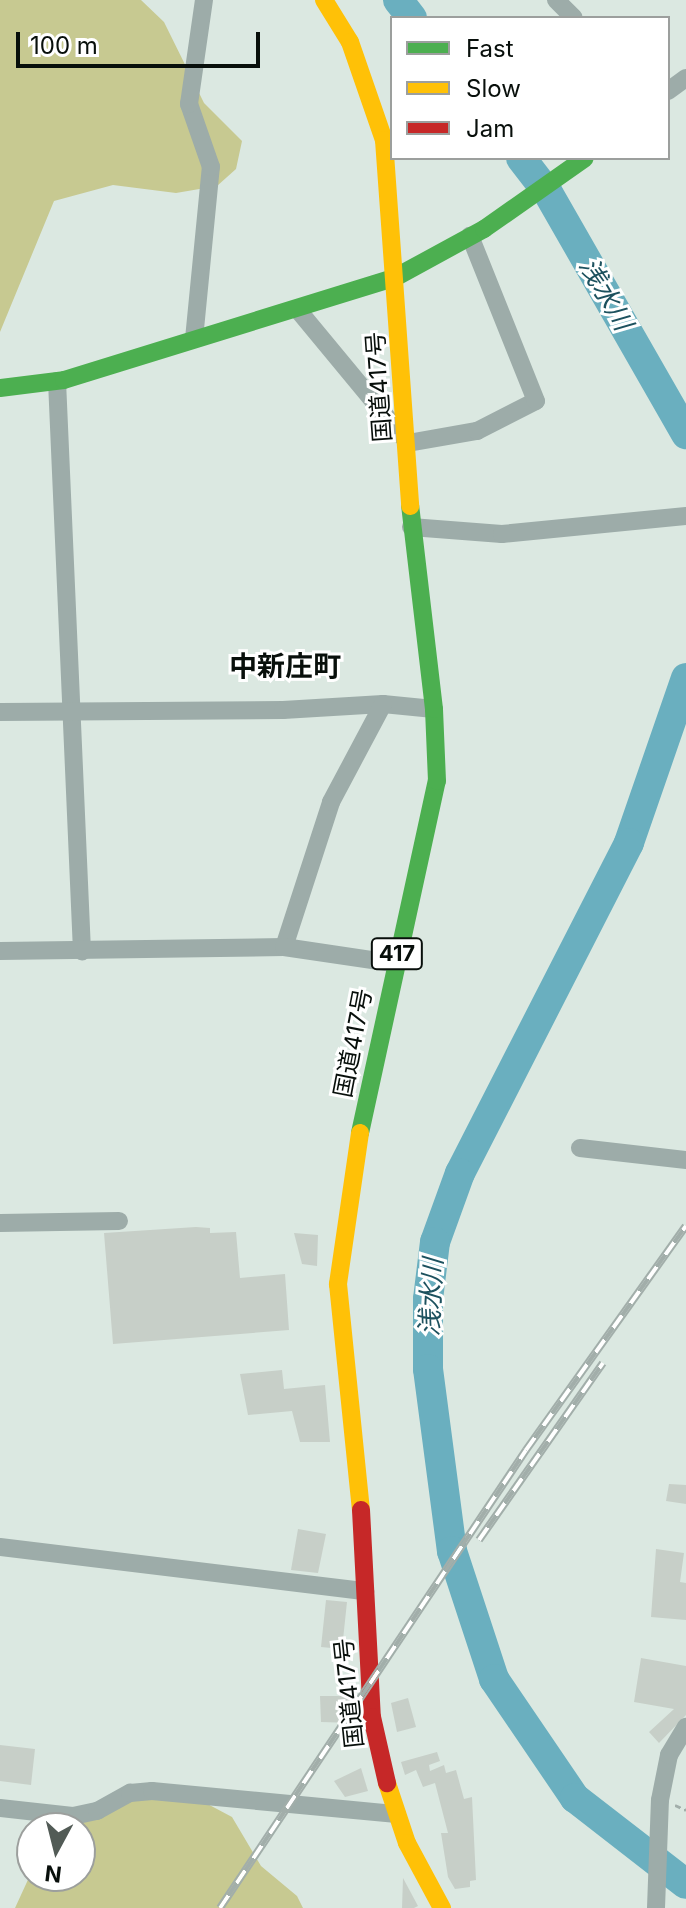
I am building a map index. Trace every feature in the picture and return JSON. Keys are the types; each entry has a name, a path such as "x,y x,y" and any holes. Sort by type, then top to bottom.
{"main road":[{"name":"国道417号","path":"324,0 350,42 384,140 408,443 411,527 434,709 437,781 408,922 393,963 348,1189 338,1284 365,1545 372,1717 397,1814 442,1908"},
{"path":"0,388 57,381 298,310 396,277 477,233 582,160"}],"street":[{"path":"194,339 211,167 189,104 204,0"},
{"path":"556,0 572,16"},
{"path":"298,310 408,443 477,431 536,401 477,233"},
{"path":"57,381 82,951"},
{"path":"411,527 502,534 686,516"},
{"path":"284,947 331,802 383,704"},
{"path":"0,712 383,704 434,709"},
{"path":"0,951 284,947 393,963"},
{"path":"580,1148 686,1160"},
{"path":"0,1223 119,1221"},
{"path":"0,1547 365,1591"},
{"path":"655,1902 660,1800 669,1755 686,1727"},
{"path":"0,1808 73,1816 97,1811 130,1793 152,1791 397,1814"}],"green space":[{"path":"0,0 141,0 164,22 204,103 242,141 236,169 217,186 176,193 113,185 54,201 0,332"},
{"path":"146,1794 200,1800 232,1817 261,1866 297,1896 303,1908 15,1908 22,1892 96,1892 96,1812 90,1812"}],"building":[{"path":"210,1228 210,1233 236,1232 240,1278 285,1274 289,1330 113,1344 104,1233"},
{"path":"294,1233 318,1235 317,1266 302,1264"},
{"path":"282,1370 284,1389 325,1385 330,1442 300,1442 292,1411 248,1415 240,1374"},
{"path":"669,1484 686,1485 686,1504 666,1501"},
{"path":"298,1529 326,1534 318,1573 291,1570"},
{"path":"656,1549 684,1553 680,1582 686,1583 686,1620 651,1617"},
{"path":"326,1600 347,1602 342,1649 321,1647"},
{"path":"641,1658 686,1666 686,1715 659,1743 649,1732 674,1709 634,1702"},
{"path":"320,1696 351,1696 353,1723 321,1722"},
{"path":"408,1698 416,1727 397,1732 391,1703"},
{"path":"0,1745 35,1749 31,1785 0,1781"},
{"path":"437,1752 440,1761 429,1765 430,1771 444,1765 446,1773 456,1770 464,1799 472,1797 476,1880 470,1881 470,1887 455,1889 448,1877 441,1833 448,1833 435,1783 423,1787 416,1770 405,1775 401,1762"},
{"path":"361,1768 368,1791 345,1797 334,1781"},
{"path":"403,1878 418,1906 414,1908 402,1908"}],"waterway":[{"name":"浅水川","path":"398,0 410,16"},
{"name":"浅水川","path":"523,160 548,193 686,434"},
{"name":"浅水川","path":"686,678 629,843 460,1173 435,1242 428,1299 428,1369 452,1551 494,1679 575,1798 686,1884"}],"railway":[{"path":"220,1908 526,1450 686,1226"},
{"path":"479,1540 603,1363"}],"traffic: fast":[{"path":"0,388 64,380 396,277 484,229 582,160"},
{"path":"360,1133 437,781 434,709 410,506"}],"traffic: slow":[{"path":"324,0 350,42 384,140 410,506"},
{"path":"360,1133 338,1284 361,1510"},
{"path":"387,1783 407,1843 442,1908"}],"traffic: jam":[{"path":"361,1510 372,1717 387,1783"}],"district":[{"name":"中新庄町","path":"285,666"}]}
